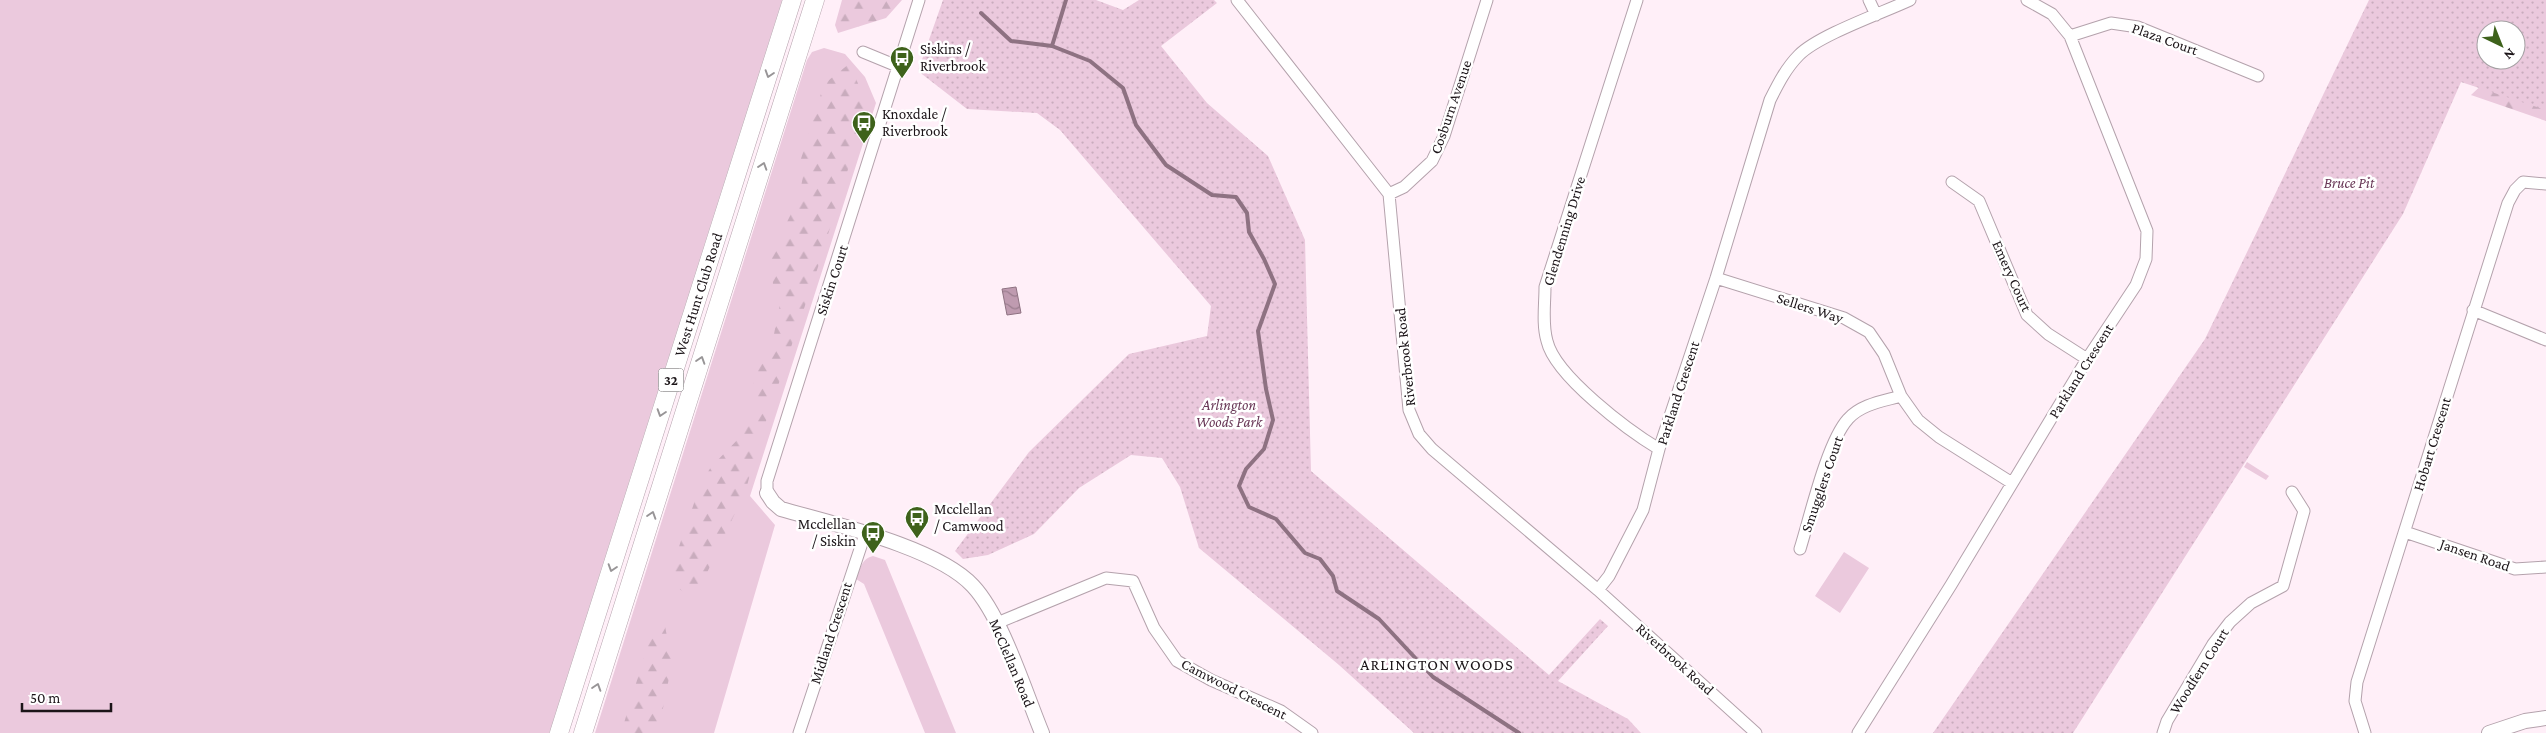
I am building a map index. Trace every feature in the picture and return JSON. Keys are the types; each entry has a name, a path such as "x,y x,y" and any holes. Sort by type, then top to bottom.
{"main road":[{"name":"West Hunt Club Road","path":"559,733 792,0"},
{"name":"West Hunt Club Road","path":"583,733 815,0"}],"street":[{"name":"Siskin Court","path":"767,493 768,481 919,0"},
{"path":"1237,0 1389,194"},
{"name":"Cosburn Avenue","path":"1389,194 1404,187 1432,161 1444,136 1487,0"},
{"name":"Glendenning Drive","path":"1637,0 1545,287 1544,315 1547,341 1554,357 1570,378 1634,434 1659,449"},
{"path":"1869,0 1876,15"},
{"name":"Parkland Crescent","path":"1598,590 1609,576 1643,510 1659,449 1716,278 1770,100 1783,74 1800,54 1825,38 1910,0"},
{"name":"Parkland Crescent","path":"1858,733 2087,359 2136,285 2146,259 2147,232 2070,36 2052,14 2026,0"},
{"name":"Plaza Court","path":"2070,36 2111,23 2138,27 2258,76"},
{"path":"863,52 897,66"},
{"name":"Emery Court","path":"1952,182 1979,201 2027,315 2048,334 2087,359"},
{"name":"Hobart Crescent","path":"2365,733 2355,701 2357,682 2508,203 2515,190 2523,182 2546,184"},
{"name":"Riverbrook Road","path":"1389,194 1409,410 1419,434 1432,449 1598,590 1756,733"},
{"name":"Sellers Way","path":"1716,278 1844,318 1869,332 1884,354 1901,396 1918,420 1939,437 2012,483"},
{"path":"2473,310 2546,340"},
{"name":"Smugglers Court","path":"1800,549 1834,441 1849,418 1872,404 1901,396"},
{"name":"Woodfern Court","path":"2163,733 2167,721 2214,644 2230,622 2251,603 2283,586 2304,511 2292,492"},
{"name":"McClellan Road","path":"767,493 781,509 928,555 952,569 973,586 997,623 1042,733"},
{"name":"Jansen Road","path":"2405,532 2515,569 2546,567"},
{"name":"Midland Crescent","path":"799,733 856,553 865,534"},
{"name":"Camwood Crescent","path":"997,623 1106,578 1133,581 1154,628 1177,661 1211,680 1281,711 1312,733"},
{"path":"2489,733 2526,721 2546,718"}],"green space":[{"path":"0,0 782,0 549,733 0,733"},
{"path":"842,0 902,0 886,18 838,33 835,25"},
{"name":"Arlington Woods Park","path":"943,0 1096,0 1123,10 1139,0 1214,0 1217,3 1161,46 1207,103 1268,156 1305,240 1311,471 1549,675 1600,619 1608,626 1558,681 1628,719 1641,733 1414,733 1339,665 1199,548 1180,487 1162,458 1131,455 1079,488 1034,534 988,555 963,559 955,551 1029,452 1129,354 1207,336 1211,306 1060,130 1037,113 967,109 918,71"},
{"name":"Bruce Pit","path":"2369,0 2546,0 2546,110 2461,82 2403,214 2073,733 1933,733 2205,339"},
{"path":"824,48 845,54 865,77 876,103 750,496 775,525 714,733 595,733 807,60 812,52"},
{"path":"849,64 860,90 864,117 818,267 755,454 746,490 705,577 694,588 683,592 675,585 673,564 701,483 711,467 744,433 757,410 758,400 752,378 753,368 771,349 780,304 773,285 771,254 799,198 803,176 800,162 824,84"},
{"path":"2498,70 2526,70 2546,77 2546,121 2471,95"},
{"path":"2247,462 2269,476 2266,480 2244,467"},
{"path":"1844,552 1869,568 1840,613 1815,596"},
{"path":"873,556 885,560 956,733 925,733 864,584 856,579 866,559"},
{"path":"665,626 672,663 658,733 621,733 651,634"}],"water":[{"path":"1016,287 1021,313 1007,315 1002,289"}],"waterway":[{"path":"1052,46 1066,0"},
{"path":"981,13 1011,41 1052,46 1090,61 1123,88 1136,125 1166,165 1212,195 1236,197 1247,213 1249,232 1275,284 1258,331 1266,389 1273,420 1264,449 1246,469 1239,486 1249,507 1276,519 1305,553 1320,559 1333,576 1337,591 1379,619 1433,677 1519,733"}],"place":[{"name":"Siskins / Riverbrook","path":"902,79"},
{"name":"Knoxdale / Riverbrook","path":"864,144"},
{"name":"Mcclellan / Camwood","path":"917,539"},
{"name":"Mcclellan / Siskin","path":"873,554"}],"district":[{"name":"ARLINGTON WOODS","path":"1437,664"}]}
